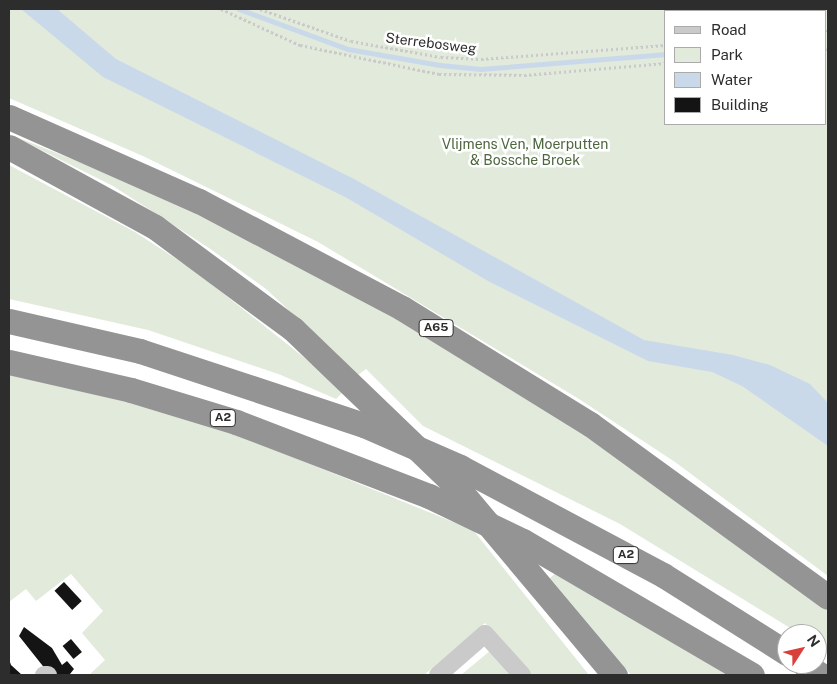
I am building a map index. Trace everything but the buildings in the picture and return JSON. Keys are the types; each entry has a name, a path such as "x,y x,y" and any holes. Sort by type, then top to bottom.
{"highway":[{"name":"A65","path":"9,117 200,201 411,313 590,424 828,597"},
{"path":"9,147 155,227 293,329 457,487 615,675"},
{"name":"A2","path":"9,321 140,351 364,425 460,467 664,575 777,647"},
{"name":"A2","path":"9,362 131,390 236,422 429,496 523,541 752,675"}],"street":[{"path":"438,675 485,634 522,675"}],"path":[{"path":"221,9 300,45 439,74 524,75 664,63"},
{"name":"Sterrebosweg","path":"260,9 351,41 441,57 481,59 664,45"}],"green space":[{"name":"Vlijmens Ven, Moerputten & Bossche Broek","path":"9,9 828,9 828,576 675,462 579,399 318,242 145,157 9,98"},
{"path":"11,135 163,195 414,327 584,433 828,610 828,653 827,624 784,624 620,524 423,426 366,369 358,375 266,289 209,248 113,186"},
{"path":"9,165 135,232 195,271 345,390 336,399 281,375 148,330 9,299"},
{"path":"9,369 219,427 473,530 589,675 532,675 485,623 424,675 89,675 105,660 82,633 103,611 71,574 36,601 26,589 9,602"},
{"path":"558,571 735,675 631,675 550,578"},
{"path":"491,650 514,675 461,675"}],"water":[{"path":"21,9 57,9 116,59 354,179 644,340 733,355 770,365 810,384 828,403 828,446 742,386 712,372 648,361 488,281 347,198 103,77"}],"waterway":[{"path":"239,9 348,49 440,65 481,69 664,54"}]}
